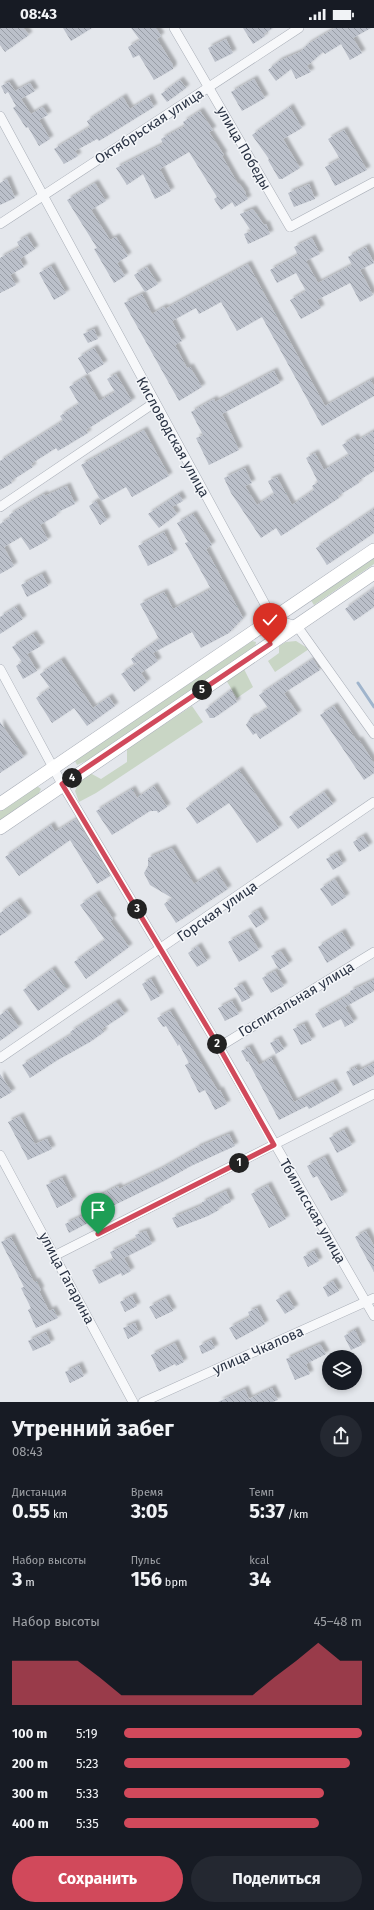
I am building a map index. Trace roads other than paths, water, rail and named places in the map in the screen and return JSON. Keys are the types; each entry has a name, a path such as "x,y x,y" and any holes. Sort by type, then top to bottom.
{"main road":[{"path":"0,804 374,550"},
{"path":"0,828 62,784 374,573"}],"street":[{"name":"улица Победы","path":"174,28 290,227 374,182"},
{"name":"Октябрьская улица","path":"0,224 208,86 299,28"},
{"name":"Кисловодская улица","path":"0,116 44,195 154,403 273,619"},
{"path":"0,507 154,403"},
{"path":"273,619 297,626 374,734"},
{"name":"Тбилисская улица","path":"0,669 62,784 219,1047 274,1145 370,1300 374,1316"},
{"name":"Горская улица","path":"0,1058 161,950 374,802"},
{"name":"Госпитальная улица","path":"219,1047 374,952"},
{"path":"54,1256 374,1094"},
{"name":"улица Гагарина","path":"0,1155 133,1402"},
{"name":"улица Чкалова","path":"143,1402 370,1300"}],"waterway":[{"path":"358,683 374,707"}]}
